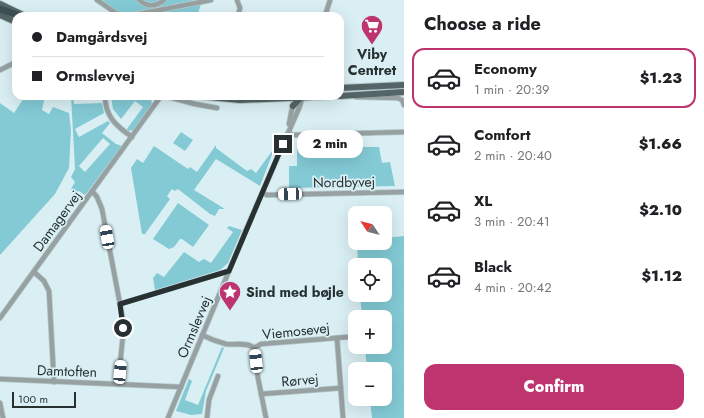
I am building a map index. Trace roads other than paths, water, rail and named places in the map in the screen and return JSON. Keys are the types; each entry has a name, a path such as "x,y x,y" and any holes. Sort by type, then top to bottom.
{"highway":[{"path":"0,9 12,13"}],"main road":[{"path":"0,4 17,12"},
{"path":"0,15 12,20"},
{"path":"344,88 404,86"},
{"path":"344,96 404,92"},
{"path":"293,106 299,100"}],"street":[{"path":"97,0 115,12"},
{"path":"139,0 147,6 161,3 164,0"},
{"path":"148,12 212,0"},
{"path":"237,0 240,8"},
{"path":"239,12 241,0"},
{"path":"326,12 330,0"},
{"path":"0,70 12,64"},
{"path":"344,96 398,98 401,99 404,105"},
{"path":"105,100 110,117 116,126 132,137"},
{"name":"Damagervej","path":"0,318 158,100"},
{"path":"180,100 217,108"},
{"path":"292,100 293,106"},
{"name":"Ormslevvej","path":"168,418 301,100"},
{"name":"Ormslevvej","path":"287,134 293,106"},
{"path":"287,134 404,132"},
{"path":"92,191 97,197 102,209 120,304 123,328 118,384"},
{"name":"Nordbyvej","path":"262,193 267,195 404,192"},
{"path":"120,304 229,271"},
{"path":"34,272 44,281 49,291 54,382"},
{"name":"Viemosevej","path":"202,335 221,342 236,345 250,345 254,348 261,344 348,337"},
{"path":"337,338 343,418"},
{"path":"254,348 266,418"},
{"path":"207,418 209,400 218,376"},
{"name":"Damtoften","path":"0,379 181,387"},
{"name":"Rørvej","path":"261,394 341,388"},
{"path":"0,403 3,418"}],"place":[{"name":"Viby Centret","path":"372,46"},
{"name":"Sind med bøjle","path":"230,312"}]}
